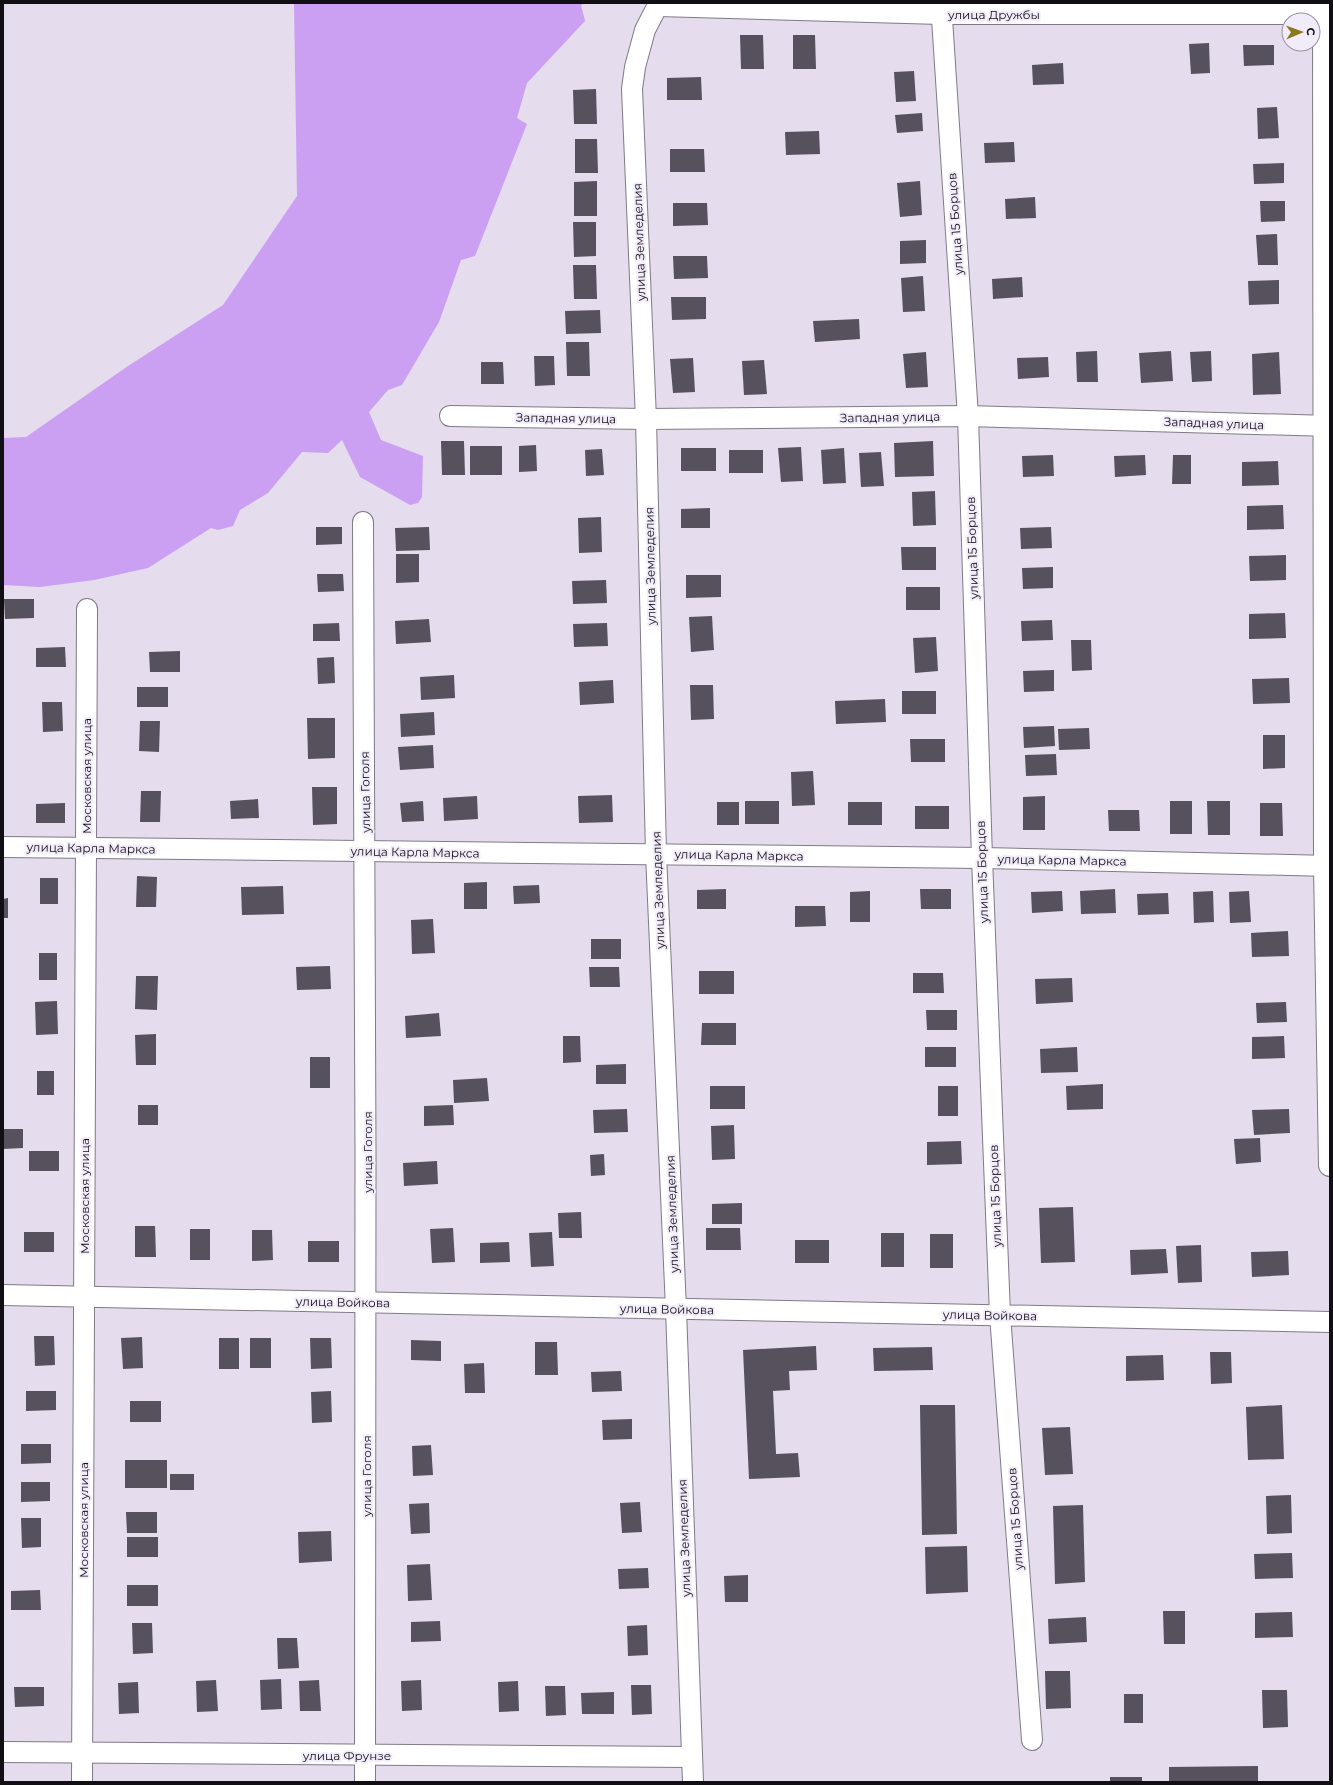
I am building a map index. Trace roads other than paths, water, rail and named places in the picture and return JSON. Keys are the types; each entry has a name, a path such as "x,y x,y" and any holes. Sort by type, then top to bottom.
{"street":[{"name":"улица Дружбы","path":"658,5 1326,10"},
{"name":"улица Земледелия","path":"658,5 645,30 635,67 632,89 646,419 656,854 676,1309 693,1782"},
{"name":"улица 15 Борцов","path":"941,8 968,416 982,858 1000,1316 1032,1740"},
{"path":"1326,10 1327,866 1330,1165"},
{"name":"Западная улица","path":"450,416 646,419 968,416 1327,426"},
{"name":"улица Гоголя","path":"363,522 366,851 367,1302 365,1782"},
{"name":"Московская улица","path":"82,1782 87,609"},
{"name":"улица Карла Маркса","path":"3,847 982,858 1327,866"},
{"name":"улица Войкова","path":"3,1295 1330,1322"},
{"name":"улица Фрунзе","path":"3,1752 692,1757"}]}
